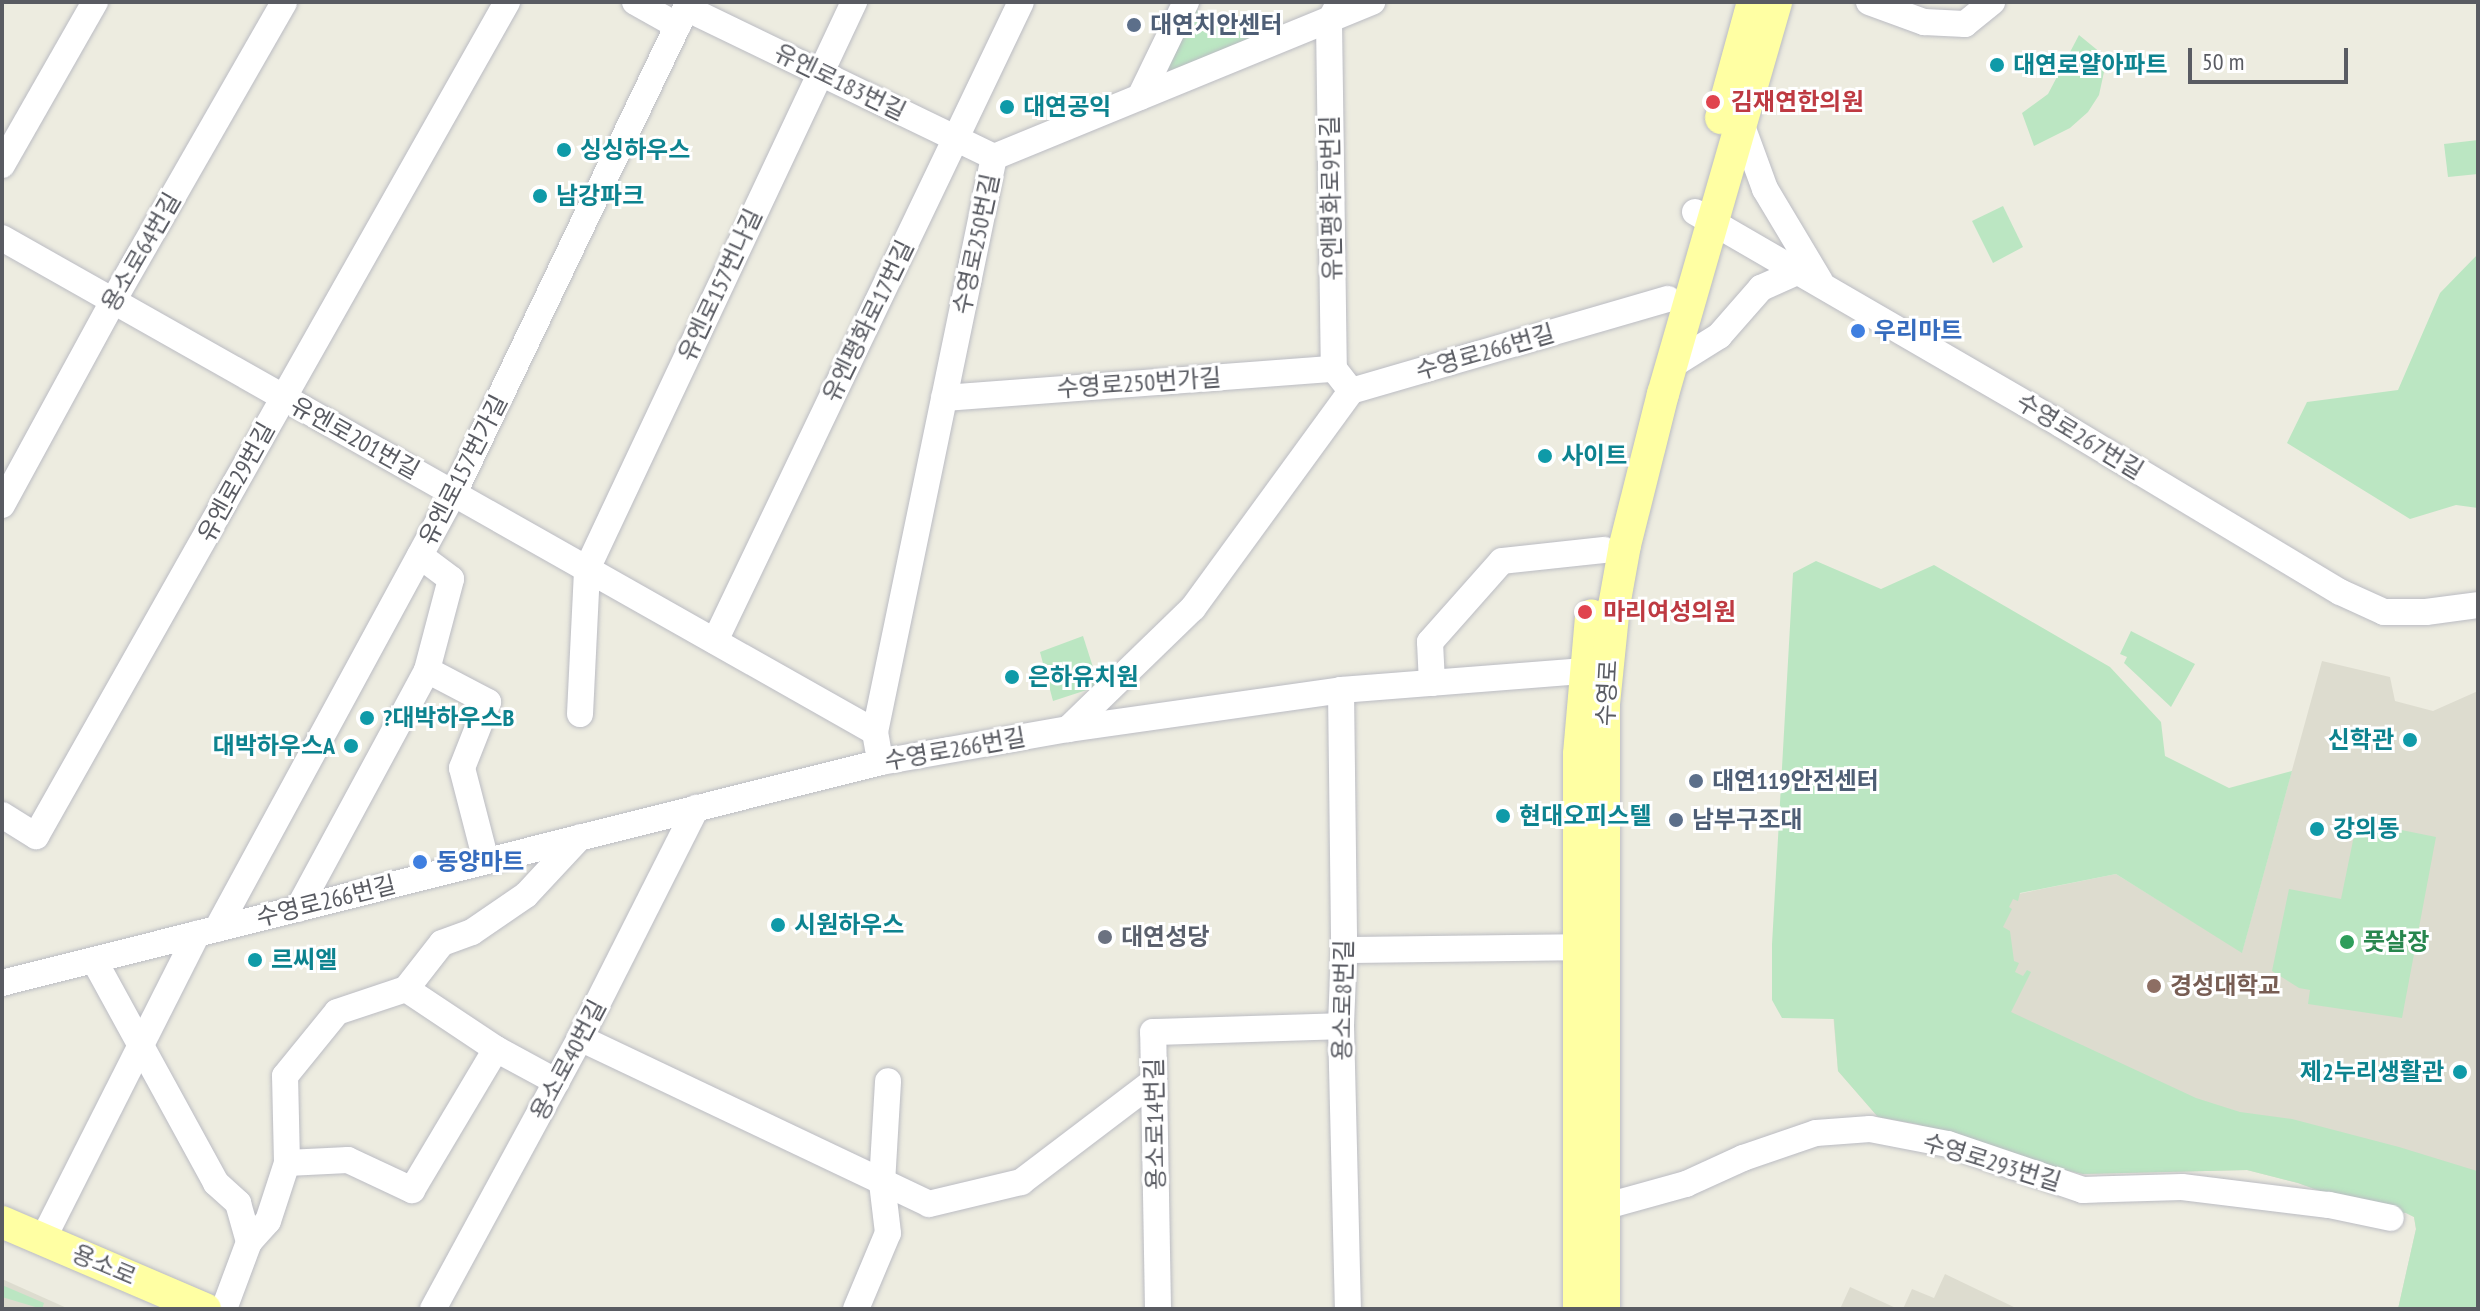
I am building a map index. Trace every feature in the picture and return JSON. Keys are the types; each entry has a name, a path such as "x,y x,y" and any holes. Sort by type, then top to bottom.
{"main road":[{"name":"수영로","path":"1604,1309 1607,663 1625,545 1671,366 1753,2"},
{"name":"수영로","path":"1579,1309 1579,754 1584,671 1604,550 1668,299 1742,126 1776,2"},
{"name":"용소로","path":"2,1222 205,1309"}],"street":[{"path":"2,165 95,2"},
{"name":"용소로64번길","path":"2,505 113,301 284,2"},
{"name":"유엔로29번길","path":"2,815 36,836 507,2"},
{"name":"유엔로183번길","path":"635,2 684,12 821,73 994,157"},
{"name":"유엔로157번나길","path":"587,569 854,2"},
{"name":"유엔평화로17번길","path":"715,641 1021,2"},
{"path":"1140,97 1186,2"},
{"name":"수영로250번길","path":"875,732 994,157 1334,12 1372,2"},
{"path":"1869,2 1924,22 1965,24 1992,2"},
{"name":"유엔로157번가길","path":"43,1239 141,1045 454,493 684,12"},
{"name":"유엔평화로9번길","path":"1334,12 1334,369"},
{"path":"1742,126 1765,189 1824,288"},
{"name":"수영로267번길","path":"1704,218 2340,592 2384,612 2426,612 2478,605"},
{"name":"유엔로201번길","path":"2,238 875,732"},
{"path":"1671,366 1719,336 1761,288 1797,272"},
{"name":"수영로266번길","path":"1351,391 1668,299"},
{"path":"1068,729 1193,608 1351,391 1334,369"},
{"name":"수영로250번가길","path":"944,398 1334,369"},
{"path":"1432,683 1430,642 1502,561 1604,550"},
{"path":"298,909 427,670 451,579 420,556"},
{"path":"580,714 587,569"},
{"path":"427,670 488,702 462,768 486,861"},
{"path":"1068,729 1341,690 1584,671"},
{"name":"용소로8번길","path":"1341,690 1344,950 1341,1026 1348,1309"},
{"name":"수영로266번길","path":"2,983 881,762 1068,729"},
{"path":"875,732 881,762"},
{"name":"용소로40번길","path":"433,1309 557,1082 696,808"},
{"path":"224,1309 249,1242 268,1221 287,1163 285,1076 337,1012 406,989 442,943 472,932 526,895 580,837"},
{"path":"1344,950 1581,947"},
{"path":"94,960 171,1107 216,1183 238,1203 249,1242"},
{"path":"406,989 496,1049 557,1082"},
{"name":"용소로14번길","path":"1158,1309 1153,1032 1341,1026"},
{"path":"580,1038 929,1204 1021,1182 1154,1081"},
{"path":"287,1163 348,1160 412,1190 496,1049"},
{"path":"856,1309 888,1233 882,1183 888,1081"},
{"name":"수영로293번길","path":"1603,1207 1686,1184 1743,1158 1816,1133 1870,1129 1948,1144 2083,1190 2182,1187 2329,1205 2391,1218"}],"shaded area":[{"name":"경성대학교","path":"2322,661 2390,677 2395,701 2433,711 2478,691 2478,1309 2398,1309 2416,1229 2414,1217 2406,1213 2364,1207 2298,1183 2247,1170 2083,1174 2006,1157 1917,1124 1878,1117 1838,1071 1826,933 2116,874 2242,952"},
{"path":"1945,1274 2018,1309 1903,1309 1912,1289 1934,1298"},
{"path":"2,1279 69,1309 2,1309"},
{"path":"1850,1287 1898,1309 1840,1309"}],"green space":[{"path":"1193,8 1256,40 1156,79"},
{"path":"2079,35 2107,58 2099,95 2088,112 2070,128 2034,146 2022,113 2048,94"},
{"path":"2478,140 2478,174 2448,177 2444,144"},
{"path":"2003,206 2023,247 1993,263 1972,221"},
{"path":"2478,254 2478,508 2456,505 2410,519 2287,443 2307,402 2398,390 2440,293"},
{"path":"1816,561 1881,589 1934,565 2110,667 2161,722 2165,756 2229,788 2292,771 2242,953 2116,874 2020,893 2018,901 2013,899 2009,907 2012,909 2003,927 2010,931 2014,961 2019,963 2015,972 2023,976 2027,970 2031,972 2011,1012 2196,1098 2240,1112 2292,1119 2477,1171 2478,1309 2398,1309 2416,1229 2414,1217 2406,1213 2364,1207 2298,1183 2247,1170 2083,1174 2006,1157 1917,1124 1878,1117 1838,1071 1834,1019 1782,1018 1772,1000 1772,944 1793,573"},
{"path":"2131,631 2195,664 2171,707 2124,663 2127,657 2120,654"},
{"path":"1083,636 1099,686 1053,701 1040,652"},
{"name":"풋살장","path":"2357,821 2436,837 2402,1018 2308,1004 2310,990 2299,988 2272,971 2289,889 2341,899"},
{"path":"2,1285 44,1303 42,1309 2,1297"}],"place":[{"name":"대연치안센터","path":"1134,25"},
{"name":"대연로얄아파트","path":"1997,65"},
{"name":"김재연한의원","path":"1713,102"},
{"name":"대연공익","path":"1007,107"},
{"name":"싱싱하우스","path":"564,150"},
{"name":"남강파크","path":"540,196"},
{"name":"우리마트","path":"1858,331"},
{"name":"사이트","path":"1545,456"},
{"name":"마리여성의원","path":"1585,612"},
{"name":"은하유치원","path":"1012,677"},
{"name":"?대박하우스B","path":"367,718"},
{"name":"신학관","path":"2410,740"},
{"name":"대박하우스A","path":"351,746"},
{"name":"대연119안전센터","path":"1696,781"},
{"name":"현대오피스텔","path":"1503,816"},
{"name":"남부구조대","path":"1676,820"},
{"name":"강의동","path":"2317,829"},
{"name":"동양마트","path":"420,862"},
{"name":"시원하우스","path":"778,925"},
{"name":"대연성당","path":"1105,937"},
{"name":"풋살장","path":"2347,942"},
{"name":"르씨엘","path":"255,960"},
{"name":"경성대학교","path":"2154,986"},
{"name":"제2누리생활관","path":"2460,1072"}]}
